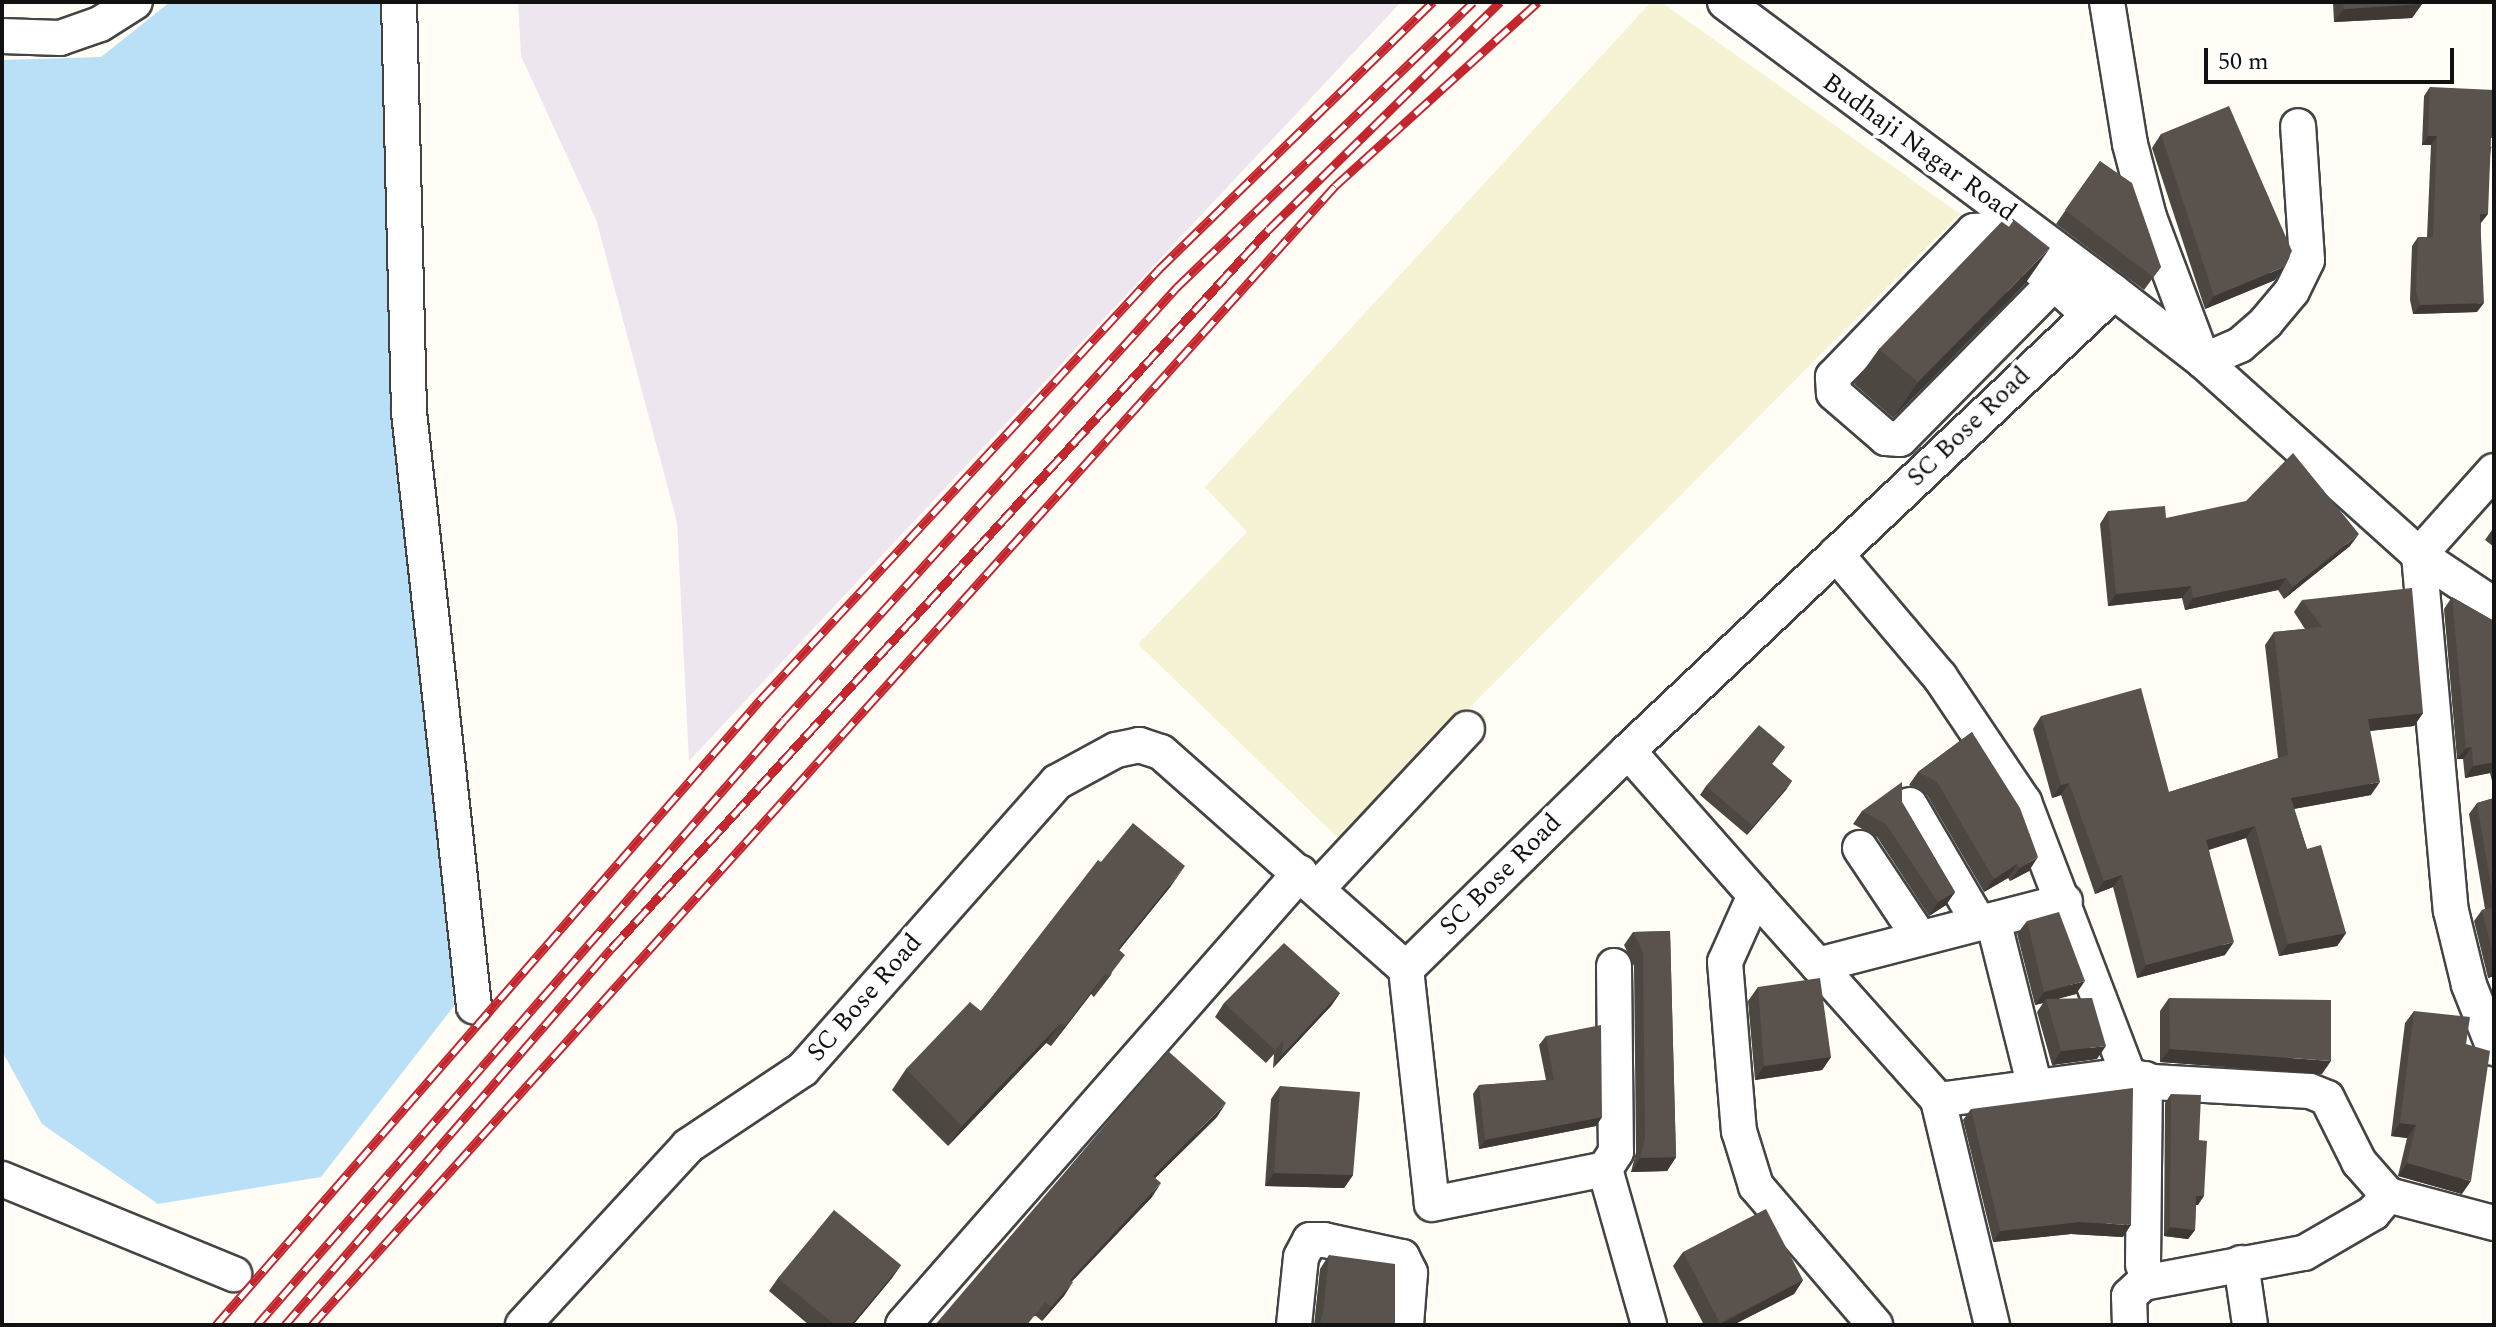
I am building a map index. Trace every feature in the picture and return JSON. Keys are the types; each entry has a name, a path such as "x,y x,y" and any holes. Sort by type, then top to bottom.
{"street":[{"path":"2,36 60,38 100,24 135,2"},
{"path":"399,2 409,412 474,1006"},
{"name":"Budhaji Nagar Road","path":"1725,2 2114,292"},
{"path":"2107,2 2130,144 2149,217 2203,361"},
{"path":"2203,361 2240,345 2266,322 2292,291 2307,260 2298,126"},
{"path":"2054,283 1900,439 1886,438 1834,393 1833,377 1974,231 1996,230 2088,314"},
{"path":"2114,292 2203,361 2419,555 2494,605"},
{"name":"SC Bose Road","path":"523,1325 688,1146 803,1069 1057,782 1084,764 1139,745 1161,752 1406,969 1628,751 2114,292"},
{"path":"2494,471 2419,555 2451,911 2469,985 2494,1048"},
{"path":"1836,554 1940,677 2024,802 2136,1077 2143,1265"},
{"path":"903,1325 1309,881 1467,729"},
{"path":"1628,751 1938,1100 1992,1325"},
{"path":"1910,805 1986,922 2035,1087"},
{"path":"1860,848 1920,938"},
{"path":"1755,895 1725,962 1739,1131 1756,1186 1875,1325"},
{"path":"1818,965 2065,901"},
{"path":"1406,969 1432,1204 1605,1169 1616,1152 1614,966"},
{"path":"1938,1100 2136,1077 2254,1084 2327,1098 2359,1162 2388,1195 2494,1223"},
{"path":"1605,1169 1649,1325"},
{"path":"2,1179 234,1274"},
{"path":"2130,1325 2129,1296 2143,1283 2304,1253 2373,1213 2388,1195"},
{"path":"1294,1325 1301,1257 1310,1240 1324,1240 1402,1257 1410,1273 1406,1325"},
{"path":"2241,1263 2250,1325"}],"shaded area":[{"path":"518,2 1401,2 689,761 677,522 596,219 521,56"},
{"path":"1651,2 1661,2 1960,214 1339,839 1138,644 1247,532 1205,487"}],"water":[{"path":"170,2 384,2 454,1006 321,1177 158,1204 42,1124 2,1051 2,60 101,57"}],"building":[{"path":"2343,2 2422,2 2422,4 2344,9"},
{"path":"2430,87 2494,90 2488,214 2480,214 2484,303 2420,305 2416,291 2418,237 2433,237 2437,136 2428,136"},
{"path":"2229,106 2292,251 2284,267 2214,296 2161,134"},
{"path":"2100,161 2132,183 2161,267 2153,277 2065,210"},
{"path":"2008,215 2050,248 1918,382 1879,349"},
{"path":"2293,453 2359,534 2293,587 2286,578 2193,598 2191,586 2116,594 2108,511 2165,506 2166,518 2246,501"},
{"path":"2412,588 2423,713 2368,719 2380,782 2291,798 2307,849 2321,845 2346,933 2288,944 2255,826 2206,840 2234,942 2146,965 2122,875 2104,881 2069,783 2061,785 2041,716 2141,688 2169,792 2288,755 2274,632 2322,627 2302,600"},
{"path":"2452,597 2494,621 2494,762 2473,766 2472,747 2466,748"},
{"path":"1759,725 1785,747 1771,763 1792,781 1753,826 1706,786"},
{"path":"1972,732 2020,808 2038,857 2020,868 2017,864 1994,879 1937,782 1918,772"},
{"path":"1902,782 1902,802 1955,892 1938,902 1886,824 1862,811"},
{"path":"2494,798 2494,904 2477,803"},
{"path":"1133,823 1185,866 1118,949 1125,955 1109,976 1105,974 1065,1026 1061,1023 962,1126 906,1069 970,1002 981,1011 1098,860 1101,862"},
{"path":"2494,907 2494,958 2482,910"},
{"path":"2059,912 2085,981 2044,992 2027,921"},
{"path":"1670,931 1676,1157 1640,1158 1645,1138 1643,952 1633,932"},
{"path":"1284,943 1340,993 1282,1055 1283,1041 1275,1050 1224,1003"},
{"path":"1820,978 1831,1057 1764,1066 1758,987"},
{"path":"2092,998 2106,1046 2061,1051 2046,999"},
{"path":"2169,998 2331,1000 2331,1061 2170,1049"},
{"path":"2414,1011 2470,1017 2466,1044 2490,1051 2471,1181 2407,1163 2416,1125 2400,1123"},
{"path":"1601,1025 1602,1117 1485,1140 1479,1085 1554,1080 1546,1036"},
{"path":"1168,1051 1226,1103 1153,1176 1161,1183 1070,1280 1073,1282 1051,1307 1045,1302 1027,1325 935,1325"},
{"path":"1280,1086 1360,1092 1353,1175 1274,1173"},
{"path":"2133,1088 2131,1225 2079,1222 2000,1231 1971,1109"},
{"path":"2171,1094 2201,1095 2199,1140 2207,1141 2204,1196 2196,1196 2195,1230 2170,1227"},
{"path":"1766,1209 1803,1280 1720,1323 1683,1252"},
{"path":"834,1210 901,1265 851,1325 835,1325 778,1278"},
{"path":"1329,1255 1395,1264 1395,1325 1319,1325 1323,1314"}],"railway":[{"path":"216,1325 761,699 1159,269 1433,2"},
{"path":"257,1325 784,720 1177,287 1473,2"},
{"path":"285,1325 611,949 1269,229 1500,2"},
{"path":"312,1325 1335,186 1538,2"}]}
